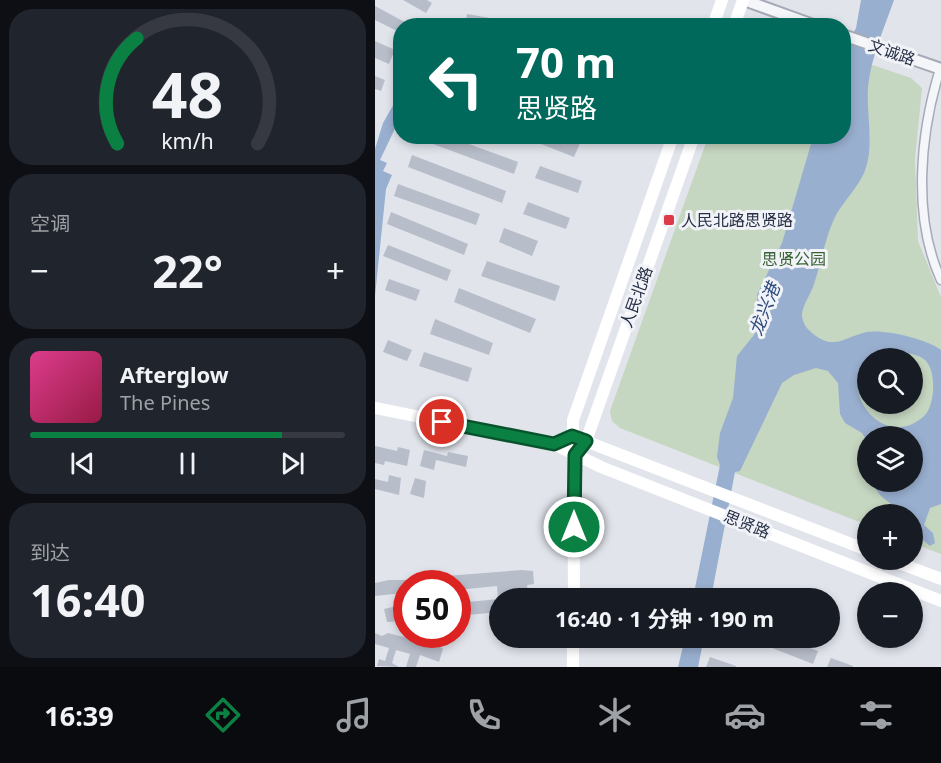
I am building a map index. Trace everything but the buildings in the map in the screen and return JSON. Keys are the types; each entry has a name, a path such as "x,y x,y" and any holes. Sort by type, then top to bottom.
{"main road":[{"path":"716,18 722,0"},
{"path":"737,18 743,0"},
{"name":"人民北路","path":"574,588 573,420 670,144"},
{"name":"人民北路","path":"575,455 586,441 691,144"},
{"name":"思贤路","path":"375,408 554,444 575,455 708,509 941,601"},
{"path":"554,444 572,436"},
{"name":"思贤路","path":"572,436 857,546"},
{"path":"917,570 941,579"},
{"path":"573,648 573,667"}],"street":[{"path":"743,0 794,18"},
{"name":"文诚路","path":"851,38 940,69"},
{"path":"940,69 933,91 922,158 927,232 933,263 941,280"}],"green space":[{"name":"思贤公园","path":"851,58 911,78 922,88 915,159 918,241 941,297 941,554 923,547 923,504 857,504 857,521 620,428 612,421 610,411 705,144 851,144"}],"water":[{"name":"龙兴港","path":"861,0 894,0 878,43 868,87 870,142 867,163 861,179 832,223 802,317 810,331 820,339 827,341 840,341 875,331 895,333 916,339 941,350 941,504 930,508 924,525 933,533 935,543 930,546 923,540 923,504 892,504 878,492 923,492 923,426 908,426 924,416 932,397 933,380 929,365 923,358 923,348 857,348 857,414 872,414 877,420 891,426 857,426 857,430 845,423 840,414 838,383 828,371 816,368 794,375 782,383 740,471 735,472 713,588 695,588 720,465 717,457 720,433 733,398 737,356 754,335 758,324 757,295 782,243 811,144 851,144 851,38 856,28"},
{"path":"393,105 393,133 380,160 387,163 383,171 392,175 386,189 375,296 375,149 383,123"},
{"path":"683,648 702,648 698,667 678,667"}],"place":[{"name":"人民北路思贤路","path":"669,220"}],"route":[{"path":"442,422 554,444 572,436 586,441 575,455 574,527"}]}
